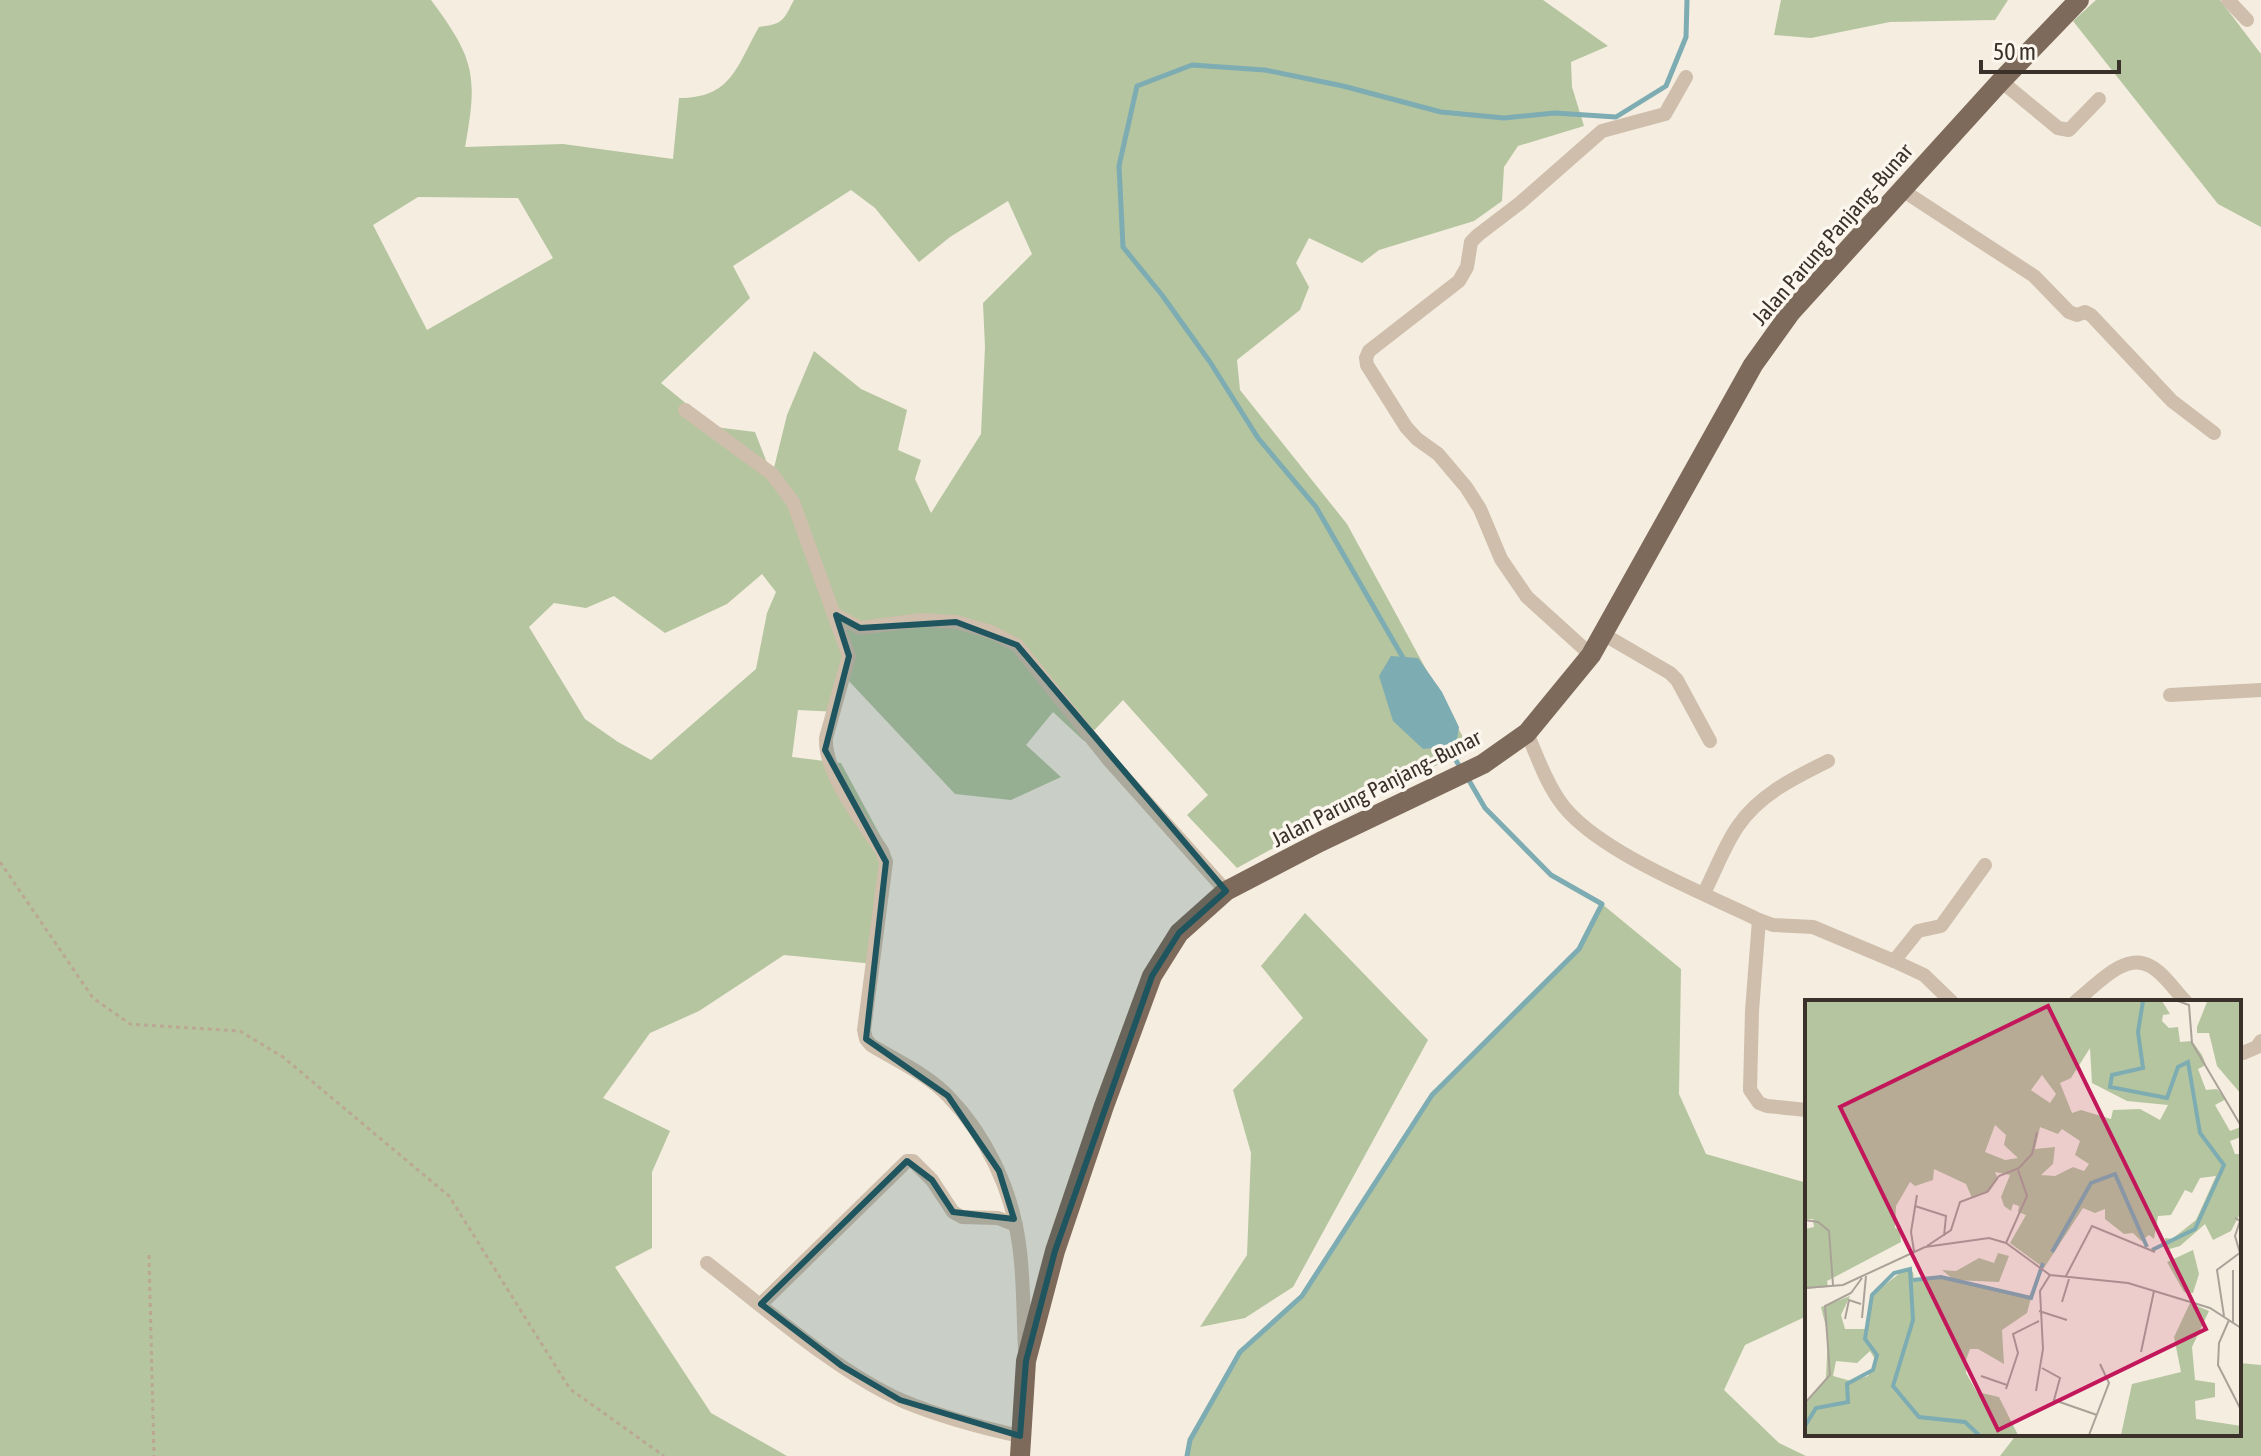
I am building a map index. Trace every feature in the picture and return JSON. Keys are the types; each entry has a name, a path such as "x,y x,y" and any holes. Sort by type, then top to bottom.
{"main road":[{"name":"Jalan Parung Panjang–Bunar","path":"1020,1446 1026,1361 1055,1251 1152,976 1179,933 1226,891 1483,764 1527,733 1591,655 1753,365 1791,312 2079,0"}],"street":[{"path":"2228,0 2247,20"},
{"path":"1591,655 1527,597 1501,559 1480,509 1466,487 1438,454 1406,427 1367,365 1366,358 1369,351 1459,281 1467,267 1471,242 1478,235 1520,203 1602,131 1665,114 1686,77"},
{"path":"2001,81 2058,128 2069,130 2099,99"},
{"path":"1902,190 2034,276 2069,312 2091,315 2172,401 2214,433"},
{"path":"685,410 772,474 793,502 836,615 849,656 825,750 844,791 886,862 864,1030 866,1039 948,1096 968,1121 999,1171 1020,1246 1026,1361"},
{"path":"836,615 860,628 922,620 956,622 991,632 1017,645 1108,759 1226,891"},
{"path":"1603,634 1677,680 1710,741"},
{"path":"2170,695 2261,690"},
{"path":"1527,733 1545,777 1560,802 1575,819 1635,860 1759,920 1773,925 1813,927 1894,961 1924,975 1950,1000"},
{"path":"1704,893 1738,827 1761,800 1784,783 1828,761"},
{"path":"1894,961 1918,931 1941,926 1985,865"},
{"path":"1759,920 1750,1090 1759,1103 1767,1106 1805,1110"},
{"path":"2078,1000 2124,964 2138,961 2153,967 2184,1000"},
{"path":"2241,1052 2257,1047 2261,1041"},
{"path":"761,1304 907,1161 913,1161 932,1180 953,1212 962,1217 998,1218 1016,1225"},
{"path":"707,1263 842,1366 900,1400 1020,1446"}],"path":[{"path":"0,862 93,998 130,1024 240,1031 283,1057 449,1196 570,1389 664,1456"},
{"path":"149,1255 154,1456"}],"highlighted area":[{"path":"836,615 860,628 956,622 1017,645 1226,891 1179,933 1152,976 1055,1251 1026,1361 1020,1436 900,1400 842,1366 761,1304 907,1161 932,1180 953,1212 1014,1219 999,1171 948,1096 866,1039 886,862 825,750 849,656"}],"green space":[{"path":"0,0 431,0 457,38 469,69 472,85 465,147 563,144 673,159 679,98 697,97 722,86 738,67 759,27 781,20 794,0 1543,0 1608,46 1571,62 1572,87 1584,126 1518,146 1504,167 1502,201 1474,221 1379,250 1362,263 1309,238 1296,263 1309,287 1300,310 1237,360 1240,390 1347,524 1470,750 1365,798 1237,868 1187,815 1208,795 1123,700 1084,741 1053,712 1026,745 1061,777 1011,800 955,794 847,679 838,712 798,710 792,757 841,763 888,850 874,964 784,955 699,1011 650,1033 603,1098 670,1131 652,1172 652,1248 615,1267 711,1413 787,1456 0,1456","holes":["851,190 875,208 919,262 950,237 1008,201 1032,254 983,303 985,347 981,434 931,513 915,479 921,460 898,450 907,410 861,389 814,351 787,415 772,476 755,432 715,427 661,383 750,298 733,266","418,197 518,198 553,258 427,330 373,225","762,574 776,592 767,613 756,669 651,760 585,719 529,627 554,603 586,608 614,596 665,633 727,604"]},
{"path":"1781,0 2008,0 1995,20 1890,22 1811,38 1774,35"},
{"path":"2096,0 2220,0 2261,54 2261,227 2218,204 2073,21"},
{"path":"1602,904 1681,969 1679,1094 1706,1154 1805,1182 1805,1317 1745,1345 1724,1390 1779,1443 1806,1456 1187,1456 1190,1440 1240,1352 1302,1296 1432,1095 1579,949"},
{"path":"1305,913 1428,1040 1293,1287 1245,1318 1200,1327 1247,1255 1251,1153 1233,1090 1303,1018 1261,966"},
{"path":"2241,1363 2261,1365 2261,1456 2000,1456 2015,1436 2241,1436"}],"water":[{"path":"1391,656 1418,658 1442,692 1459,727 1456,746 1423,749 1393,721 1379,676"}],"waterway":[{"path":"1406,663 1316,507 1258,438 1210,362 1123,247 1119,166 1137,86 1192,65 1265,70 1343,86 1441,112 1504,118 1555,113 1616,117 1666,86 1686,37 1687,0"},
{"path":"1446,743 1461,769"},
{"path":"1187,1456 1190,1440 1240,1352 1302,1296 1432,1095 1579,949 1602,904 1551,875 1485,808 1467,777"}]}
